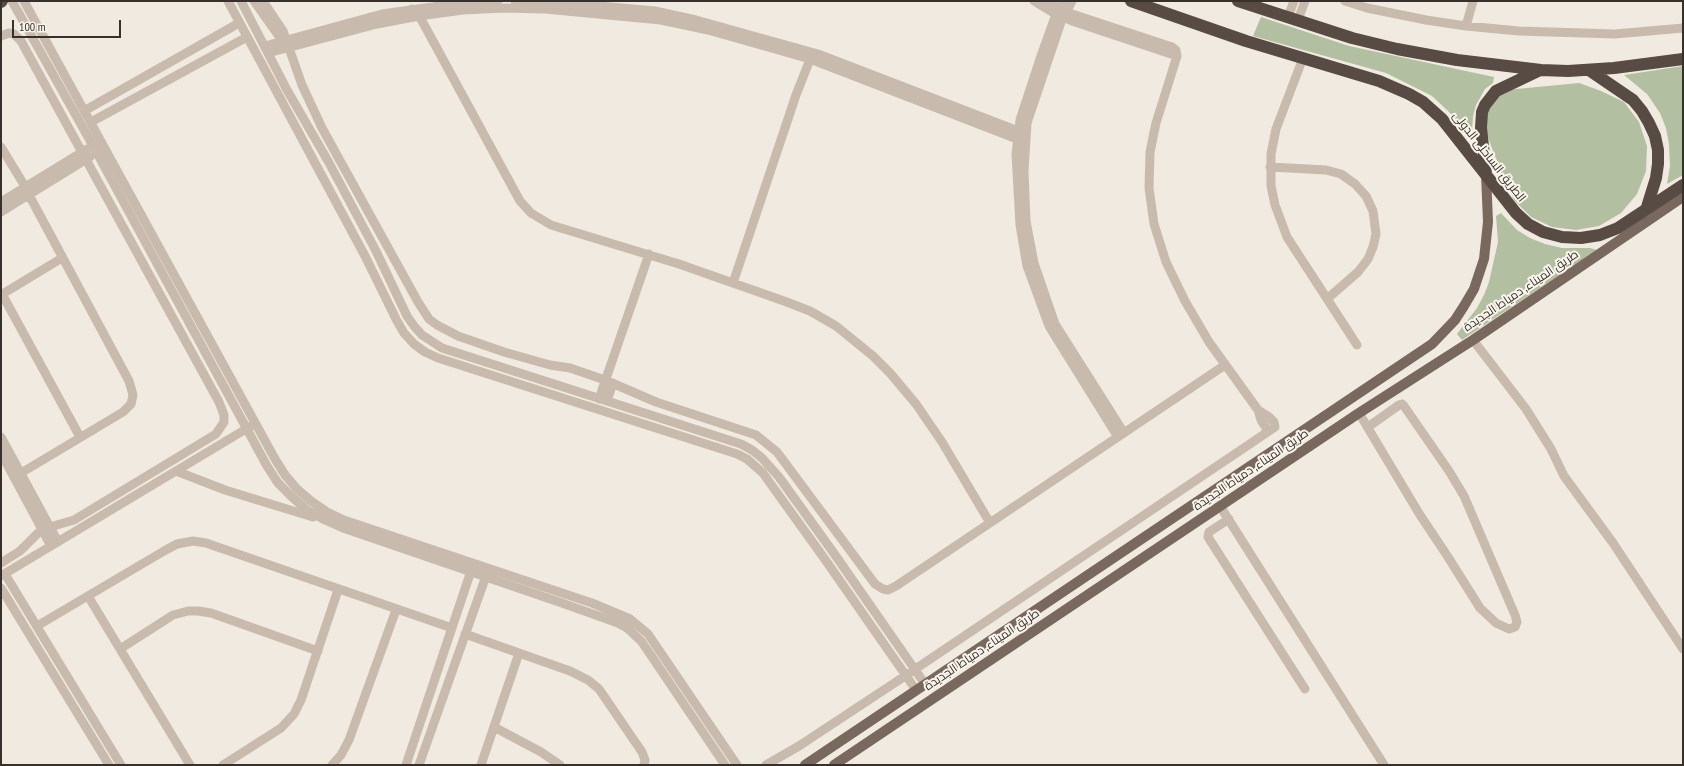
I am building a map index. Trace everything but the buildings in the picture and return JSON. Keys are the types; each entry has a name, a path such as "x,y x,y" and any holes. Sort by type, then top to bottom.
{"highway":[{"name":"الطريق الساحلى الدولى","path":"1131,1 1246,41 1379,81 1400,89 1416,98 1442,119 1516,214 1528,224 1543,232 1562,237 1581,238 1600,235 1618,228 1647,207 1683,185"},
{"path":"1238,1 1352,38 1404,51 1452,59 1541,70 1588,70 1683,59"},
{"path":"1486,174 1481,128 1482,112 1485,105 1496,91 1541,70"},
{"path":"1588,70 1633,100 1650,123 1655,136 1658,164 1656,178 1647,207"}],"main road":[{"name":"طريق الميناء, دمياط الجديدة","path":"805,765 1432,344 1455,320 1464,306 1474,289 1484,259 1488,222 1486,174"},
{"name":"طريق الميناء, دمياط الجديدة","path":"835,765 1359,413 1473,340 1683,197"},
{"path":"1001,634 1000,642 1004,646 1009,647"},
{"path":"988,642 995,647 997,655"}],"street":[{"path":"12,1 95,149 266,466 278,483 292,498 307,510 343,528 486,576 529,587 619,614 640,626 662,653 737,765"},
{"path":"24,1 285,475 297,489 327,512 344,520 529,587 618,623 634,634 648,651 725,765"},
{"path":"228,1 365,256 397,321 404,333 414,344 425,352 438,358 731,452 747,459 763,473 916,690"},
{"path":"241,1 280,77 372,244 407,316 422,335 442,348 741,444 762,458 771,467 833,552 925,684"},
{"path":"254,1 278,35 287,44"},
{"path":"262,1 283,31 307,98 418,302 429,319 446,330 497,350 574,370 609,381 656,402 748,431 764,440 777,452 875,584 883,589 892,588 1225,365"},
{"path":"416,12 454,4 498,1"},
{"path":"515,1 566,3 669,14 814,57 1022,136"},
{"path":"766,765 798,746 905,676 1268,431 1261,420 1258,410 1202,331 1175,282 1160,244 1151,204 1149,171 1152,139 1177,56 1176,50 1172,47 1034,1"},
{"path":"1044,1 1061,11"},
{"path":"1072,1 1061,11 1022,136 1026,221 1031,251 1038,276 1060,334 1121,435"},
{"path":"1293,19 1294,1"},
{"path":"1293,19 1305,1"},
{"path":"1346,1 1392,13 1466,26 1519,32 1593,34 1637,33 1683,28"},
{"path":"1466,26 1473,1"},
{"path":"266,49 287,44 360,19 416,12 517,8 545,9 644,18 692,26 814,57"},
{"path":"84,111 237,19 246,10"},
{"path":"416,12 520,201 537,218 551,225 649,254 733,283 818,316 846,333 873,356 898,382 926,418 990,523"},
{"path":"1,36 9,33 14,34 21,41 222,408 224,415 224,422 221,429 216,434 81,516 67,523 46,529 20,551 1,563"},
{"path":"91,122 247,37"},
{"path":"733,283 796,95 814,57"},
{"path":"1303,58 1276,129 1271,154 1271,186 1275,206 1281,224 1295,250 1357,345"},
{"path":"271,82 280,77"},
{"path":"1,147 27,191 129,381 134,395 131,404 127,409 21,472"},
{"path":"1,212 27,191 95,149"},
{"path":"1270,167 1326,170 1341,174 1355,184 1366,196 1373,211 1376,234 1368,259 1358,272 1327,299"},
{"path":"1,202 27,191"},
{"path":"603,400 649,254"},
{"path":"62,258 1,294 80,437"},
{"path":"1473,340 1526,409 1551,449 1564,476 1604,531 1683,649"},
{"path":"1359,413 1420,515 1480,608 1496,623 1509,629 1515,627 1518,622 1464,496 1449,471 1404,406 1402,404 1399,405 1368,427"},
{"path":"121,765 37,626 3,575 256,423"},
{"path":"1,437 21,472 46,529"},
{"path":"1,453 55,544"},
{"path":"176,471 239,494 325,520"},
{"path":"1220,506 1384,765"},
{"path":"1229,519 1210,532 1208,535 1209,538 1305,689"},
{"path":"37,626 170,547 193,541 206,543 338,590 452,628"},
{"path":"406,765 471,571"},
{"path":"419,765 486,576"},
{"path":"1,588 107,764"},
{"path":"223,765 274,734 288,722 298,707 338,590"},
{"path":"88,596 190,765"},
{"path":"120,649 173,615 198,610 211,613 318,651"},
{"path":"332,765 341,755 349,740 396,610"},
{"path":"465,634 578,674 599,689 644,756 644,765"},
{"path":"481,765 519,653"},
{"path":"494,727 541,752 560,765"}],"green space":[{"path":"1261,17 1349,46 1494,77 1493,83 1485,89 1476,105 1473,116 1472,131 1469,133 1432,96 1386,73 1253,36"},
{"path":"1683,66 1683,175 1667,184 1670,166 1669,144 1666,128 1660,113 1647,94 1624,75"},
{"path":"1579,83 1624,102 1639,122 1647,146 1646,171 1637,194 1621,213 1599,226 1576,230 1552,227 1531,217 1514,200 1504,179 1485,130 1487,106 1506,90"},
{"path":"1501,213 1517,230 1530,238 1545,244 1562,248 1590,248 1597,250 1462,340 1457,334 1477,308 1489,282 1498,242 1496,216"}]}
